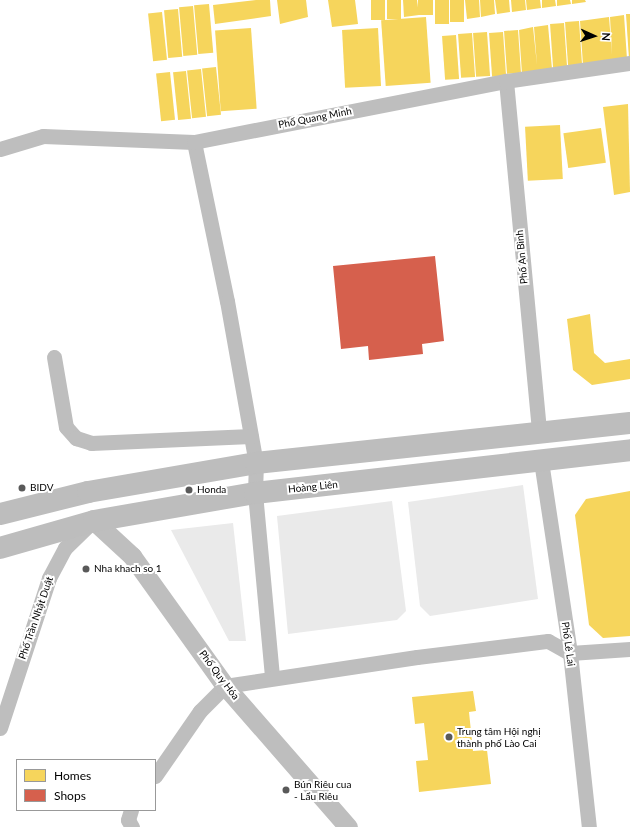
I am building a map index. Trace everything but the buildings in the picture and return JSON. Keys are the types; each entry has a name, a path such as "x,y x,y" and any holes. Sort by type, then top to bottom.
{"main road":[{"path":"0,514 88,492 256,463 630,423"},
{"path":"538,434 541,461"},
{"name":"Hoàng Liên","path":"0,548 94,521 255,493 630,450"},
{"path":"88,492 94,521"}],"street":[{"name":"Phố Quang Minh","path":"0,149 43,136 194,142 506,81 630,63"},
{"name":"Phố An Bình","path":"506,81 538,434"},
{"path":"194,142 256,463 255,493 272,677"},
{"path":"54,357 66,427 76,438 91,443 251,436"},
{"name":"Phố Lê Lai","path":"541,461 570,653 589,827"},
{"name":"Phố Quy Hóa","path":"94,521 118,540 146,573 225,686 348,827"},
{"name":"Phố Trần Nhật Duật","path":"0,728 56,562 65,548 94,521"},
{"path":"156,775 200,711 225,686 272,677 548,641 570,653 630,649"},
{"path":"131,811 128,820 132,827"}],"shaded area":[{"path":"523,485 538,599 430,616 420,606 408,502"},
{"path":"392,501 406,611 397,620 288,634 277,516"},
{"path":"233,523 246,641 229,641 171,530"}],"place":[{"name":"BIDV","path":"22,488"},
{"name":"Honda","path":"189,490"},
{"name":"Nha khach so 1","path":"86,569"},
{"name":"Trung tâm Hội nghị thành phố Lào Cai","path":"449,737"},
{"name":"Bún Riêu cua - Lẩu Riêu","path":"286,790"}]}
